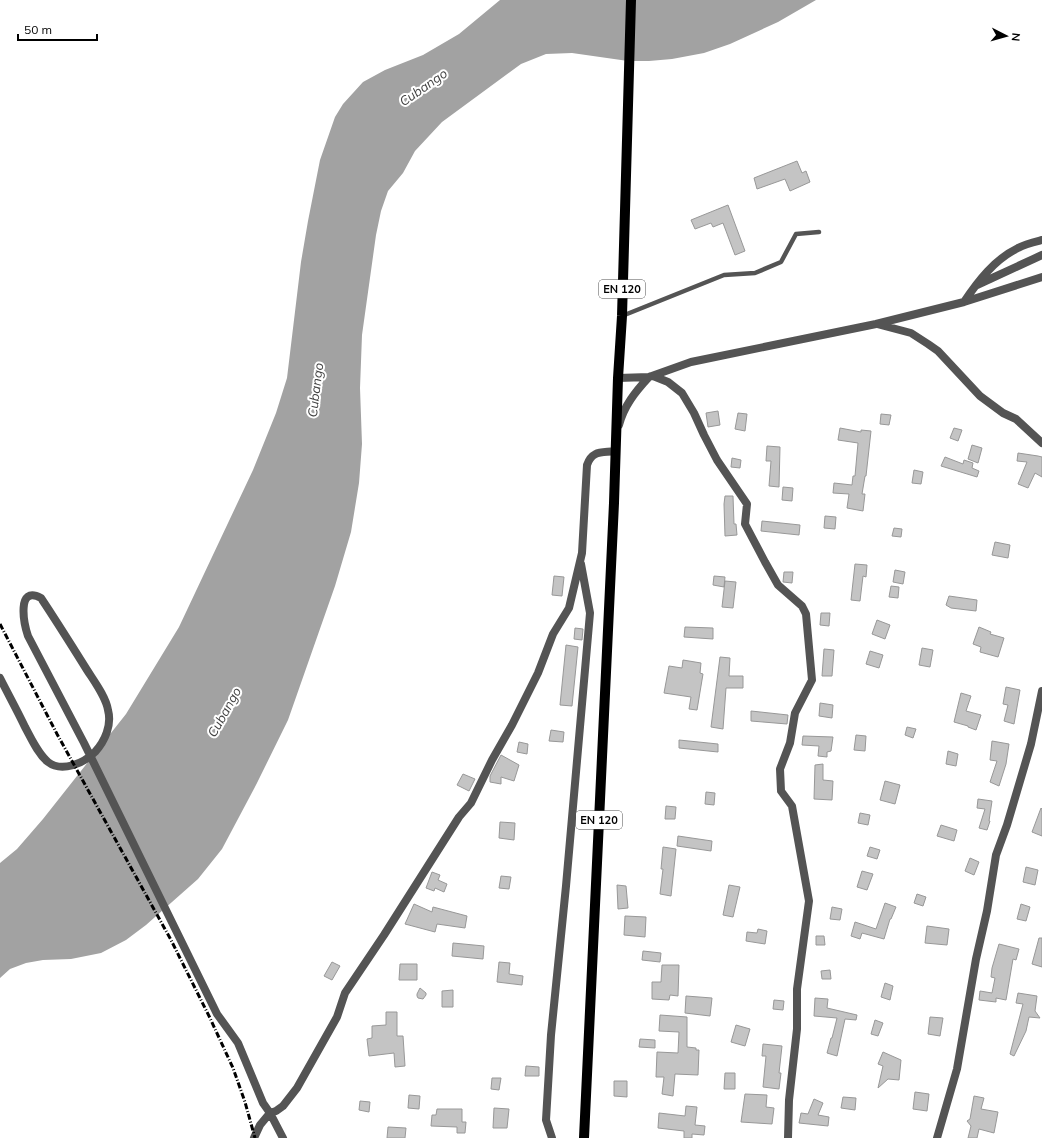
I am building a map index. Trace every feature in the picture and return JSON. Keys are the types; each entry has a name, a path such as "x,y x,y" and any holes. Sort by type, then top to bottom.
{"main road":[{"name":"EN 120","path":"584,1138 622,316 631,0"}],"street":[{"path":"964,302 974,287 996,262 1018,248 1042,240"},
{"path":"974,287 1042,255"},
{"path":"618,378 651,376 691,362 876,324 964,302 1042,277"},
{"path":"876,324 911,333 938,351 980,396 1003,413 1016,419 1042,443"},
{"path":"616,436 623,413 637,390 651,376"},
{"path":"651,376 668,382 682,393 694,413 717,460 747,504 745,524 772,576 778,584 802,606 806,614 812,680 795,713 790,743 780,769 781,792 792,806 809,901 797,989 797,1029 789,1100 788,1138"},
{"path":"254,1138 260,1125 270,1113 283,1106 297,1088 336,1017 345,993 384,935 459,817 471,803 492,760 512,725 538,673 553,634 569,608 580,562 589,459 595,454 615,451"},
{"path":"552,1138 546,1120 551,1035 566,886 590,613 580,562"},
{"path":"0,678 32,741 49,763 62,767 75,765 94,753 103,742 108,730 108,710 99,690 65,634 39,597 34,595 30,596 26,600 24,608 24,623 28,636 84,743 171,918 217,1014 238,1043 263,1103 283,1138"},
{"path":"937,1138 957,1069 996,856 1008,825 1027,757 1037,719 1042,691"}],"lane":[{"path":"622,316 724,275 755,273 781,262 796,234 819,232"}],"water":[{"name":"Cubango","path":"500,0 816,0 778,22 730,44 704,53 672,59 649,61 628,61 572,53 546,54 521,64 442,122 415,151 403,173 388,191 381,211 376,235 362,335 360,388 362,444 359,483 351,532 335,586 288,720 257,783 222,849 198,879 146,925 126,940 101,953 71,959 43,960 26,963 10,969 0,978 0,863 17,849 43,819 126,714 179,627 253,470 276,413 287,378 301,262 320,160 335,117 343,104 363,82 385,70 423,55 459,34"}],"building":[{"path":"797,161 802,173 806,171 810,182 790,191 785,179 757,189 754,178"},
{"path":"728,205 745,251 735,255 723,223 713,227 711,223 695,229 691,220"},
{"path":"718,411 720,425 708,427 706,413"},
{"path":"738,413 747,414 745,431 735,429"},
{"path":"881,414 891,415 889,425 880,424"},
{"path":"840,428 861,432 861,430 871,431 866,476 862,494 865,494 863,511 847,508 849,494 833,493 834,483 852,485 853,476 855,476 858,443 838,440"},
{"path":"954,428 962,430 958,441 950,438"},
{"path":"972,445 982,448 978,463 968,459"},
{"path":"767,446 780,447 779,487 769,486 771,461 766,461"},
{"path":"1018,453 1042,457 1042,477 1035,473 1028,488 1018,484 1027,462 1017,461"},
{"path":"945,457 963,464 964,460 973,463 972,468 979,471 977,477 941,466"},
{"path":"732,458 741,460 740,468 731,467"},
{"path":"914,470 923,472 921,484 912,483"},
{"path":"783,487 793,488 792,501 782,500"},
{"path":"725,496 733,496 734,524 736,524 737,535 725,536"},
{"path":"825,516 836,517 835,529 824,528"},
{"path":"762,521 800,525 799,535 761,531"},
{"path":"894,528 902,529 901,537 892,536"},
{"path":"995,542 1010,545 1008,558 992,555"},
{"path":"855,564 867,565 866,577 863,576 860,601 851,600"},
{"path":"895,570 905,572 903,584 893,582"},
{"path":"784,572 793,572 792,583 783,582"},
{"path":"554,576 564,577 562,596 552,595"},
{"path":"714,576 725,577 724,587 713,585"},
{"path":"725,581 736,582 733,608 722,607"},
{"path":"891,586 899,587 898,598 889,597"},
{"path":"949,596 977,600 976,611 951,608 946,605"},
{"path":"821,613 830,613 829,626 820,625"},
{"path":"877,620 890,625 885,639 872,634"},
{"path":"685,627 713,628 713,639 684,637"},
{"path":"979,627 991,632 990,634 1004,638 998,657 980,652 981,647 973,644"},
{"path":"575,628 583,629 582,640 574,639"},
{"path":"566,645 578,647 572,706 560,705"},
{"path":"922,648 933,650 930,667 919,665"},
{"path":"824,649 834,650 832,676 822,676"},
{"path":"870,651 883,655 879,668 866,664"},
{"path":"720,657 730,658 729,676 743,676 743,688 726,688 723,729 711,727"},
{"path":"683,660 701,663 700,673 703,674 697,710 689,709 691,697 664,693 669,666 682,668"},
{"path":"1006,687 1020,690 1014,724 1004,721 1008,705 1003,704"},
{"path":"961,693 971,696 966,711 981,715 976,730 954,722"},
{"path":"820,703 833,705 832,718 819,716"},
{"path":"751,711 788,715 787,724 751,721"},
{"path":"907,727 916,729 913,738 905,735"},
{"path":"551,730 564,732 563,742 549,741"},
{"path":"856,735 866,736 865,751 854,750"},
{"path":"803,736 833,737 831,751 827,752 827,757 818,756 819,746 802,745"},
{"path":"679,740 718,744 718,752 679,748"},
{"path":"992,741 1009,744 1006,764 999,786 990,782 997,761 990,760"},
{"path":"519,742 528,744 527,754 517,752"},
{"path":"948,751 958,754 956,766 946,764"},
{"path":"501,755 519,765 514,781 501,777 501,784 490,782 490,776"},
{"path":"823,764 823,780 833,781 832,800 814,799 815,765"},
{"path":"463,774 475,779 469,791 457,785"},
{"path":"885,781 900,785 895,804 880,800"},
{"path":"706,792 715,793 714,805 705,804"},
{"path":"978,799 992,801 990,821 987,830 979,828 985,809 977,808"},
{"path":"666,806 676,807 675,819 665,819"},
{"path":"1041,808 1042,809 1042,836 1032,832"},
{"path":"860,813 870,815 868,825 858,823"},
{"path":"500,822 515,823 514,840 499,838"},
{"path":"941,825 957,830 954,841 937,836"},
{"path":"678,836 712,841 711,851 677,846"},
{"path":"663,847 676,849 671,896 660,894 663,869 661,869"},
{"path":"870,847 880,850 877,859 867,856"},
{"path":"970,858 979,862 974,875 965,871"},
{"path":"1026,867 1038,870 1035,885 1023,882"},
{"path":"862,871 873,874 867,890 857,887"},
{"path":"432,872 440,875 438,880 447,884 444,892 435,888 434,891 426,888"},
{"path":"501,876 511,877 509,889 499,888"},
{"path":"617,885 626,886 628,908 618,909"},
{"path":"729,885 740,887 733,917 723,915"},
{"path":"917,894 926,897 923,906 914,903"},
{"path":"885,903 896,907 890,919 884,939 862,933 860,939 851,936 855,922 876,929"},
{"path":"414,904 432,912 433,907 467,916 465,928 437,924 435,932 405,924"},
{"path":"1021,904 1030,907 1026,921 1017,919"},
{"path":"832,907 842,909 840,920 830,919"},
{"path":"625,916 646,917 645,937 624,935"},
{"path":"927,926 949,929 947,945 925,943"},
{"path":"758,929 767,931 765,944 746,941 747,932 757,933"},
{"path":"816,936 824,936 825,945 816,945"},
{"path":"1039,938 1042,938 1042,967 1032,964"},
{"path":"453,943 484,946 483,959 452,956"},
{"path":"999,944 1019,949 1016,960 1013,959 1006,1000 996,998 996,1002 979,1000 980,991 992,993 995,978 991,977 992,968"},
{"path":"643,951 661,953 660,962 642,960"},
{"path":"332,962 340,966 332,980 324,976"},
{"path":"499,962 510,963 509,974 523,976 522,985 497,982"},
{"path":"400,964 417,964 417,980 399,980"},
{"path":"662,965 679,965 678,996 670,995 669,1000 652,999 652,982 661,982"},
{"path":"830,970 831,979 822,979 821,971"},
{"path":"885,983 893,986 890,1000 881,997"},
{"path":"420,988 426,993 423,999 418,998 417,996"},
{"path":"453,990 453,1007 442,1007 442,991"},
{"path":"1018,993 1037,996 1035,1011 1040,1018 1029,1017 1026,1031 1014,1056 1010,1054 1023,1004 1016,1003"},
{"path":"686,996 712,998 710,1016 685,1013"},
{"path":"815,998 828,999 827,1008 857,1015 856,1020 845,1019 837,1056 827,1053 837,1018 814,1016"},
{"path":"774,1000 784,1001 783,1010 773,1009"},
{"path":"386,1012 397,1012 397,1036 403,1036 405,1066 395,1067 394,1053 369,1056 367,1039 372,1038 372,1026 386,1025"},
{"path":"660,1015 687,1017 687,1047 696,1048 696,1050 699,1050 698,1075 675,1074 673,1096 662,1094 664,1077 656,1077 657,1052 678,1053 679,1032 659,1031"},
{"path":"930,1017 943,1018 940,1036 928,1034"},
{"path":"875,1020 883,1023 878,1036 871,1034"},
{"path":"736,1025 750,1029 745,1046 731,1042"},
{"path":"640,1039 655,1040 655,1048 639,1047"},
{"path":"763,1044 782,1046 779,1089 763,1087 766,1056 762,1056"},
{"path":"883,1052 901,1060 899,1080 888,1079 878,1088 883,1066 878,1064"},
{"path":"526,1066 539,1067 539,1076 525,1076"},
{"path":"725,1073 735,1073 735,1089 724,1089"},
{"path":"492,1078 501,1078 499,1090 491,1089"},
{"path":"614,1081 627,1081 627,1097 614,1096"},
{"path":"915,1092 929,1094 927,1111 913,1109"},
{"path":"745,1094 767,1095 766,1107 774,1108 772,1124 741,1122"},
{"path":"409,1095 420,1096 419,1109 408,1108"},
{"path":"974,1096 984,1098 981,1109 998,1112 994,1133 979,1129 977,1138 968,1138 971,1126 967,1121 970,1119"},
{"path":"843,1097 856,1098 855,1110 841,1108"},
{"path":"814,1099 823,1103 818,1115 829,1117 828,1126 799,1123 801,1113 808,1114"},
{"path":"360,1101 370,1102 369,1112 359,1110"},
{"path":"686,1106 697,1107 695,1125 705,1126 704,1135 692,1134 692,1138 684,1138 684,1131 658,1128 659,1113 685,1116"},
{"path":"494,1108 509,1109 507,1128 493,1128"},
{"path":"437,1109 462,1109 462,1122 466,1122 465,1133 457,1133 457,1127 431,1126 432,1115 436,1115"},
{"path":"388,1127 406,1128 405,1138 387,1138"}],"railway":[{"path":"0,624 57,734 171,940 210,1018 233,1068 245,1102 255,1138"}]}
